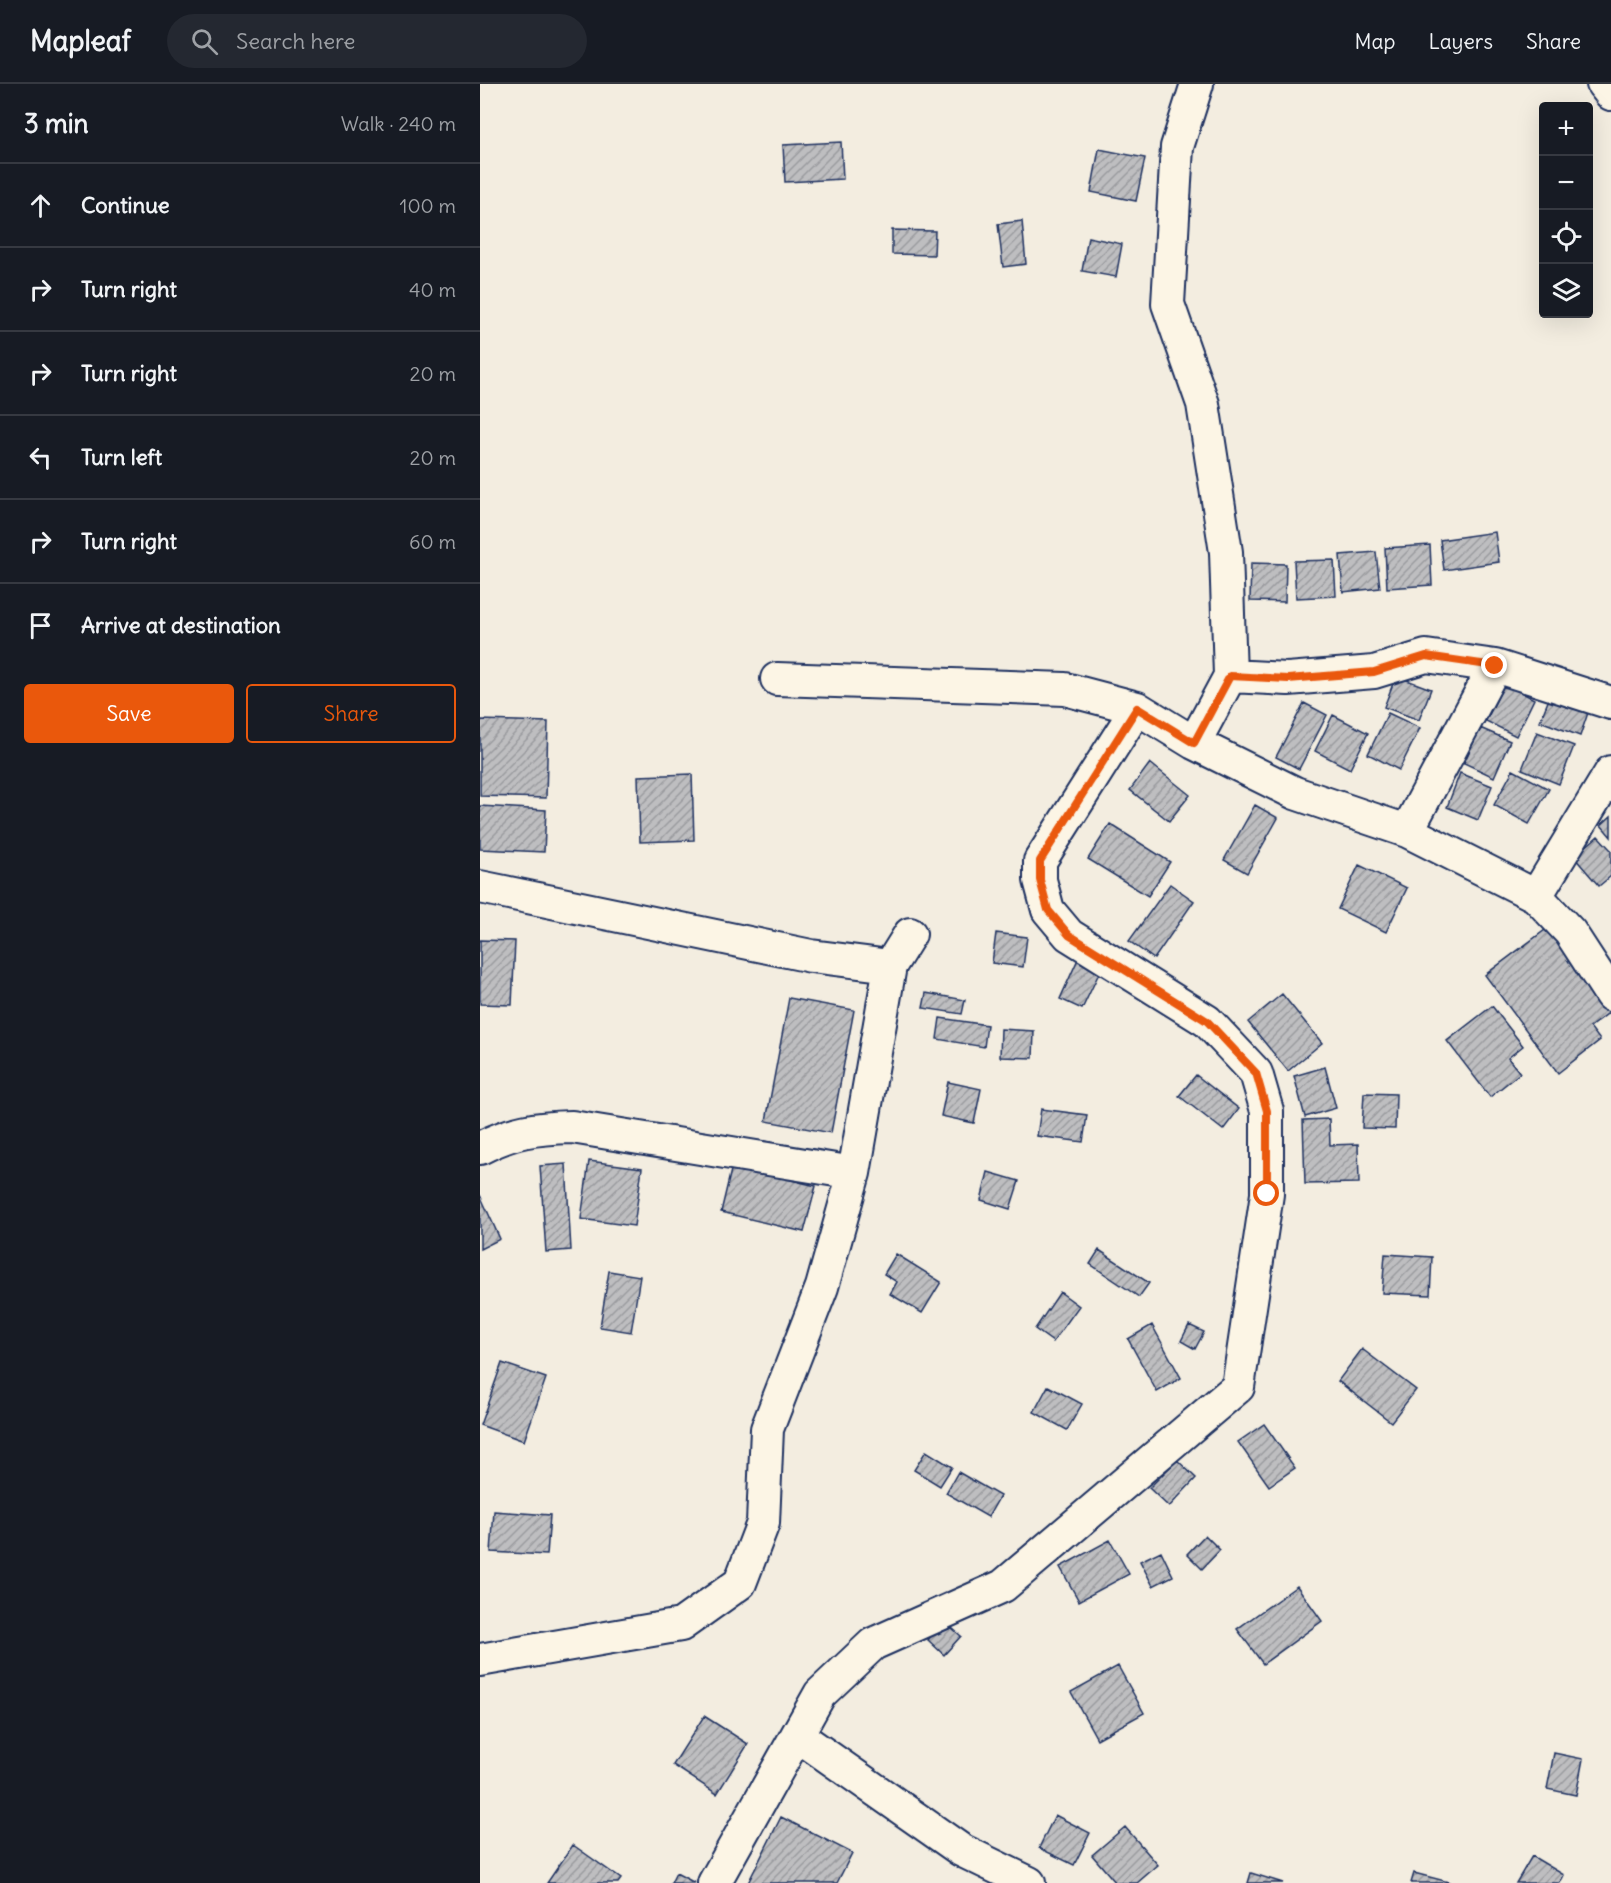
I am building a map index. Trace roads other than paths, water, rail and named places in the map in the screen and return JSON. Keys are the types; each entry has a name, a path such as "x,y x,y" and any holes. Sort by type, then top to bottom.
{"street":[{"path":"1194,743 1230,676 1226,552 1203,404 1168,304 1177,147 1197,84"},
{"path":"1604,84 1611,94"},
{"path":"1230,676 1288,679 1374,672 1426,656 1495,666 1611,703"},
{"path":"1407,831 1495,666"},
{"path":"777,679 1065,689 1137,708 1194,743 1295,793 1407,831 1536,896 1570,932 1611,995"},
{"path":"714,1883 820,1694 873,1644 1003,1586 1238,1387 1267,1194 1267,1111 1256,1073 1207,1021 1069,935 1048,910 1040,880 1040,861 1137,708"},
{"path":"1536,896 1611,772"},
{"path":"480,887 811,956 890,966"},
{"path":"480,1660 681,1625 740,1583 763,1523 767,1429 822,1287 854,1173 890,966 910,934"},
{"path":"480,1148 498,1139 536,1128 572,1127 854,1173"},
{"path":"797,1735 961,1850 1029,1883"}]}
